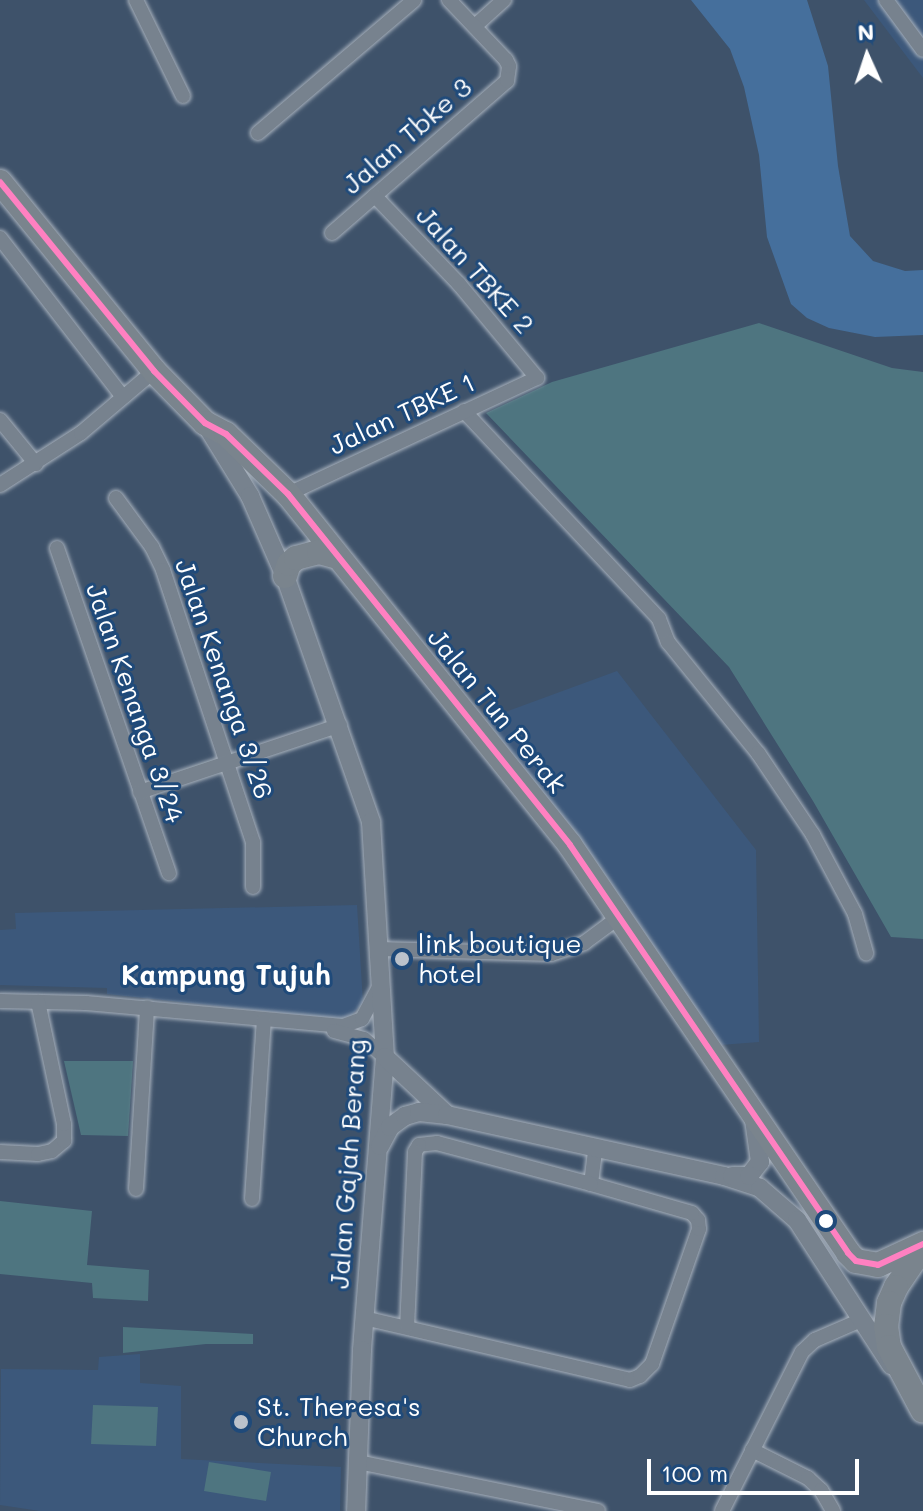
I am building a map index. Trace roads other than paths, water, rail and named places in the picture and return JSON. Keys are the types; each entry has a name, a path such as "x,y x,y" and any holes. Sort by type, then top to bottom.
{"main road":[{"name":"Jalan Tun Perak","path":"4,194 154,371 205,423 226,434 288,494 334,556 570,845 856,1261 878,1265 923,1245"},
{"path":"285,576 289,564 296,558 319,552 334,556"},
{"path":"923,1245 889,1303 889,1347 923,1411"}],"street":[{"path":"136,0 183,96"},
{"path":"258,133 414,0"},
{"path":"449,0 476,25 504,0"},
{"path":"886,0 923,50"},
{"name":"Jalan Tbke 3","path":"332,233 507,81 506,60 476,25"},
{"name":"Jalan TBKE 2","path":"375,196 459,284 537,378"},
{"path":"0,238 123,397"},
{"path":"0,485 81,433 154,371"},
{"name":"Jalan TBKE 1","path":"288,494 537,378"},
{"path":"464,411 659,619 668,642 758,753 813,835 855,914 866,953"},
{"path":"0,420 36,464"},
{"name":"Jalan Gajah Berang","path":"205,423 250,496 285,576 340,725 371,822 385,1057 364,1318 356,1511"},
{"name":"Jalan Kenanga 3/26","path":"116,498 152,547 163,570 253,842 253,887"},
{"name":"Jalan Kenanga 3/24","path":"57,548 169,873"},
{"path":"140,792 340,725"},
{"path":"379,949 551,954 584,943 619,917"},
{"path":"302,1025 355,1024 370,1010 380,985"},
{"path":"0,1001 147,1007 302,1025 364,1039 447,1115"},
{"path":"0,1152 52,1151 64,1141 64,1124 38,1002"},
{"path":"136,1189 147,1007"},
{"path":"252,1199 264,1020"},
{"path":"375,1161 390,1127 405,1116 419,1112 596,1146 724,1176 760,1188 787,1209 882,1355 904,1379"},
{"path":"724,1176 749,1176 756,1172 760,1152 753,1114"},
{"path":"364,1318 630,1380 640,1376 652,1364 699,1229 698,1220 692,1213 591,1184 437,1143 419,1145 415,1152 407,1326"},
{"path":"591,1184 596,1146"},
{"path":"722,1511 802,1352 815,1340 861,1320"},
{"path":"752,1450 808,1478 821,1490 833,1511"},
{"path":"358,1462 598,1511"}],"place":[{"name":"link boutique hotel","path":"402,959"},
{"name":"St. Theresa's Church","path":"241,1422"}],"district":[{"name":"Kampung Tujuh","path":"226,974"}]}
